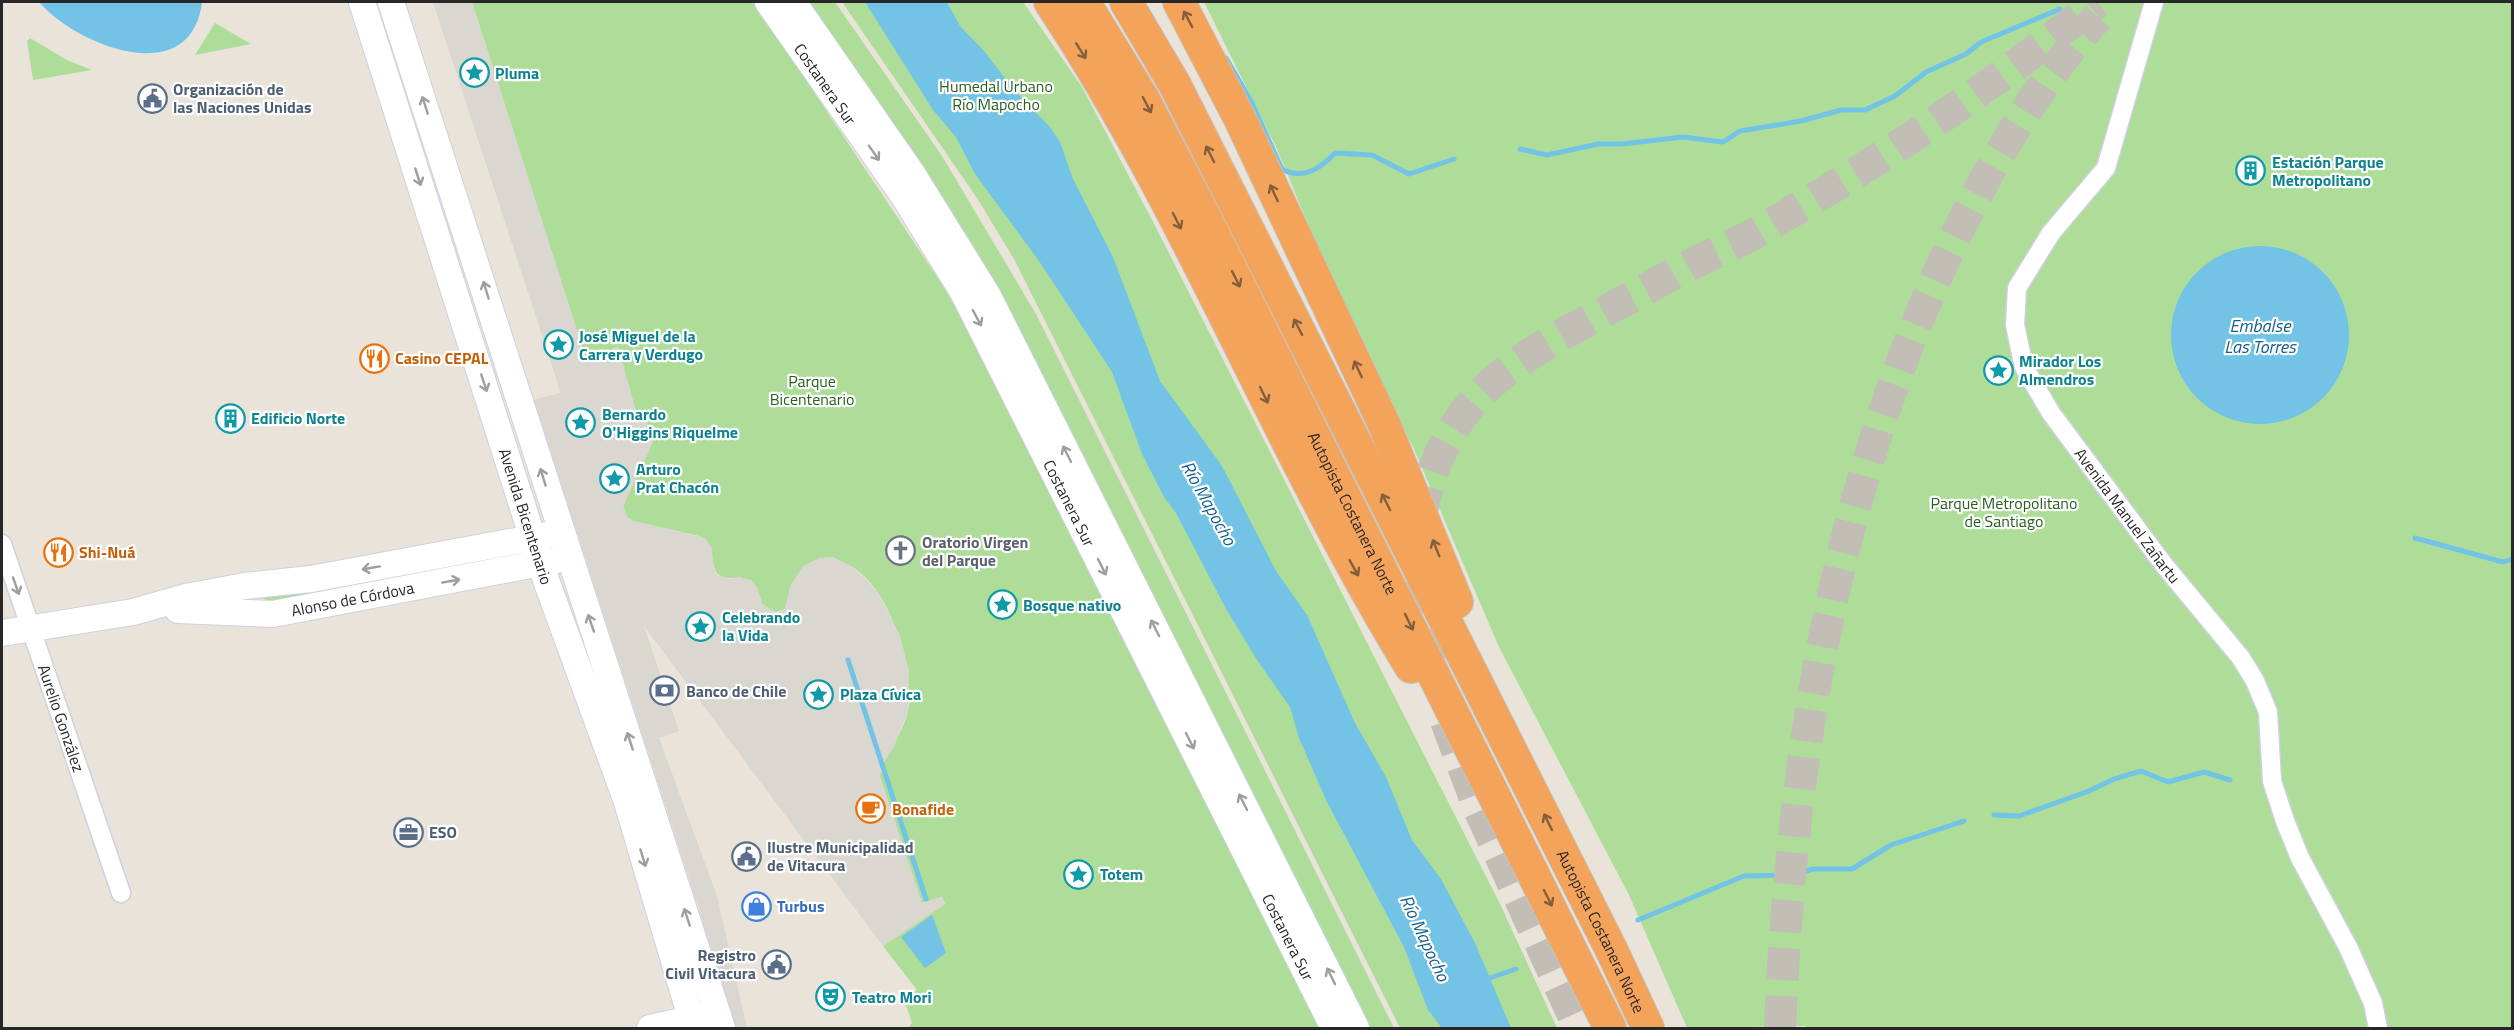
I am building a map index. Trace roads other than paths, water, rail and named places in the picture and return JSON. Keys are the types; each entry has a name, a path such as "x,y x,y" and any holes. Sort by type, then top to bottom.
{"highway":[{"path":"1050,2 1103,85 1153,174 1288,445 1386,626 1503,809"},
{"name":"Autopista Costanera Norte","path":"1084,2 1144,100 1211,229 1503,809 1610,1029"},
{"name":"Autopista Costanera Norte","path":"1126,2 1175,85 1517,760 1648,1029"},
{"path":"1179,2 1240,118 1384,424 1457,600 1517,760"}],"main road":[{"name":"Avenida Bicentenario","path":"362,2 532,538 627,802 693,1024"},
{"name":"Avenida Bicentenario","path":"392,2 480,271 568,558 651,803 720,1021"},
{"name":"Costanera Sur","path":"768,2 903,195 963,292 1335,1029"},
{"name":"Costanera Sur","path":"793,2 926,194 988,296 1356,1029"},
{"name":"Alonso de Córdova","path":"2,633 133,612 247,599 311,579 561,532"},
{"name":"Alonso de Córdova","path":"247,599 273,614 568,558"},
{"path":"650,1029 720,1021"}],"street":[{"name":"Avenida Manuel Zañartu","path":"2153,2 2106,168 2051,233 2017,288 2014,325 2024,367 2050,413 2164,565 2241,658 2256,681 2268,712 2272,781 2285,821 2300,858 2348,947 2373,1003 2378,1029"},
{"name":"Aurelio González","path":"2,544 121,893"}],"water":[{"path":"39,2 202,2 193,29 177,46 156,53 131,52 104,45 56,18"},
{"name":"Río Mapocho","path":"865,2 947,2 960,26 985,52 1014,90 1050,127 1060,142 1073,179 1113,257 1160,381 1222,466 1276,571 1307,615 1355,723 1386,777 1412,840 1441,879 1475,943 1511,1028 1442,1028 1428,1010 1404,947 1327,802 1299,738 1290,707 1257,660 1225,607 1176,513 1164,497 1142,454 1112,372 1039,261 975,174 956,137 933,110"},
{"name":"Embalse Las Torres","path":"2260,246 2294,253 2323,272 2342,301 2349,335 2342,369 2323,398 2294,417 2260,424 2226,417 2197,398 2178,369 2171,335 2178,301 2197,272 2226,253"},
{"path":"932,915 946,953 925,968 901,937"}],"waterway":[{"path":"1520,149 1547,155 1598,144 1622,144 1683,137 1723,142 1740,131 1801,121 1841,110 1865,110 1895,96 1926,72 1966,54 1981,42 2060,9"},
{"path":"1226,58 1251,101 1282,169 1297,174 1311,171 1324,164 1335,153 1372,155 1409,174 1454,159"},
{"path":"2415,538 2503,562 2512,559"},
{"path":"848,660 926,899"},
{"path":"1994,815 2019,816 2089,791 2114,779 2141,771 2168,782 2204,772 2230,780"},
{"path":"1638,920 1744,876 1794,875 1813,869 1852,869 1891,845 1964,821"},
{"path":"1487,979 1516,969"}],"tunnel":[{"path":"1430,661 1420,598 1418,566 1419,535 1424,504 1432,474 1445,444 1462,416 1491,384 1525,358 1562,335 1690,265 1750,236 1840,183 1972,97 2097,2"},
{"path":"1780,1028 1786,925 1796,822 1810,719 1829,617 1853,516 1882,417 1918,320 1975,198 2022,116 2058,65 2098,17"},
{"path":"1446,721 1479,809 1579,1028"}],"place":[{"name":"Pluma","path":"474,73"},
{"name":"Organización de las Naciones Unidas","path":"152,98"},
{"name":"Estación Parque Metropolitano","path":"2251,171"},
{"name":"José Miguel de la Carrera y Verdugo","path":"558,345"},
{"name":"Casino CEPAL","path":"374,358"},
{"name":"Mirador Los Almendros","path":"1998,370"},
{"name":"Edificio Norte","path":"230,418"},
{"name":"Bernardo O'Higgins Riquelme","path":"581,423"},
{"name":"Arturo Prat Chacón","path":"615,478"},
{"name":"Oratorio Virgen del Parque","path":"901,551"},
{"name":"Shi-Nuá","path":"58,552"},
{"name":"Bosque nativo","path":"1002,605"},
{"name":"Celebrando la Vida","path":"701,626"},
{"name":"Banco de Chile","path":"665,691"},
{"name":"Plaza Cívica","path":"819,694"},
{"name":"Bonafide","path":"871,809"},
{"name":"ESO","path":"408,832"},
{"name":"Ilustre Municipalidad de Vitacura","path":"746,856"},
{"name":"Totem","path":"1079,874"},
{"name":"Turbus","path":"756,906"},
{"name":"Registro Civil Vitacura","path":"777,964"},
{"name":"Teatro Mori","path":"831,997"}],"park label":[{"name":"Humedal Urbano Río Mapocho","path":"996,95"},
{"name":"Parque Bicentenario","path":"812,390"},
{"name":"Parque Metropolitano de Santiago","path":"2004,512"}]}
